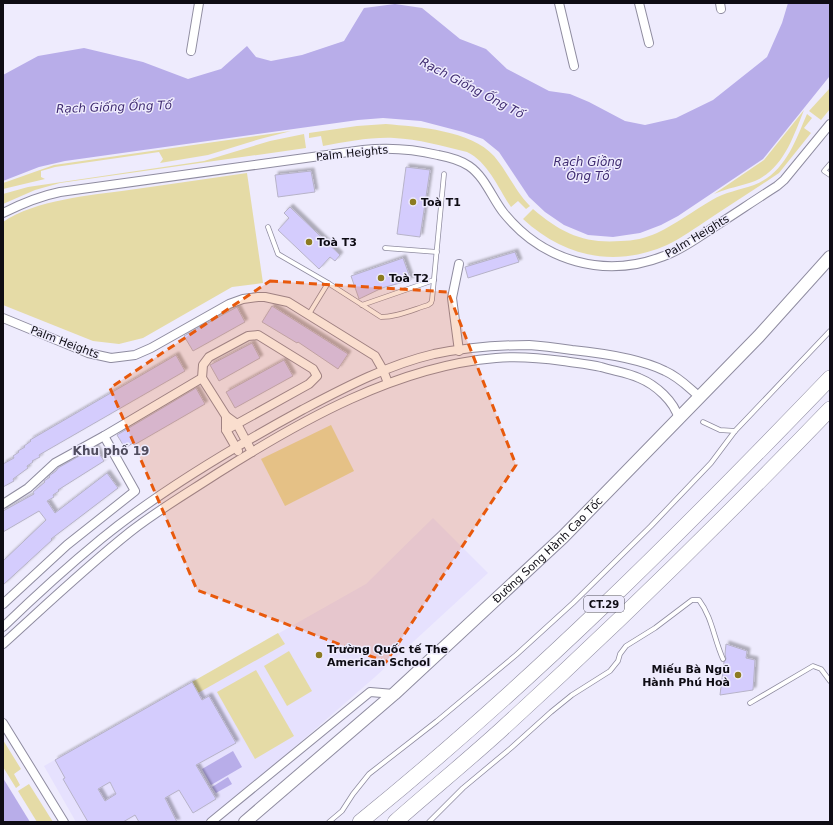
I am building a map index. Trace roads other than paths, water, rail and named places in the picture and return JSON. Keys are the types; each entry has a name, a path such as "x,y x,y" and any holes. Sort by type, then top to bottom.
{"highway":[{"name":"CT.29","path":"364,819 487,714 606,603 750,461 830,378"},
{"name":"CT.29","path":"395,822 501,731 620,618 771,470 830,409"}],"main road":[{"name":"Đường Song Hành Cao Tốc","path":"245,822 394,694 563,537 759,336 830,257"}],"street":[{"path":"191,51 199,3"},
{"path":"559,3 574,66"},
{"path":"639,3 649,43"},
{"name":"Palm Heights","path":"3,213 38,198 60,192 363,150 401,148 447,157 470,167 480,178 512,223 531,239 547,249 572,261 589,265 608,267 628,266 657,259 680,248 777,186 784,180 830,124"},
{"path":"458,351 452,298 459,264"},
{"name":"Palm Heights","path":"3,318 88,353 111,358 143,352 221,308 243,299 265,297 288,302 310,314 375,356 388,383"},
{"path":"226,430 237,424 309,384 317,376 313,369 258,335 248,336 209,357 203,365 202,378 226,416 237,424 252,452"},
{"path":"3,627 60,574 101,539 161,495 247,441 344,388 383,370 433,354 482,347 529,345 588,351 628,359 666,371 684,383 700,397"},
{"path":"3,644 78,576 131,531 242,458 286,432 388,383 454,365 496,358 539,358 595,366 638,377 648,382 669,399 676,408 679,419"},
{"path":"3,504 28,488 55,463 202,378"},
{"path":"226,416 226,430 242,458"},
{"path":"3,604 67,545 135,492 104,436"},
{"path":"211,822 370,692 394,694"},
{"path":"3,723 64,822"}],"lane":[{"path":"830,164 824,171 830,175"},
{"path":"268,227 278,254 328,283 381,317 407,313 431,304 444,174"},
{"path":"385,248 437,252"},
{"path":"362,305 434,280"},
{"path":"310,314 328,283"},
{"path":"329,822 342,812 353,794 370,774 504,665 573,603 652,526 710,463 735,431 830,331"},
{"path":"703,422 720,430 735,431"},
{"path":"429,822 463,788 551,712 572,695 610,671 618,662 620,654 626,646 655,628 692,600 699,600 703,606 715,633 718,648 723,659"},
{"path":"750,703 813,666 821,669 830,681"}],"water":[{"name":"Rạch Giồng Ông Tố","path":"788,3 830,3 829,77 763,159 678,216 661,225 640,233 613,237 588,235 564,225 545,212 529,197 499,152 483,139 421,121 383,118 358,120 65,161 39,167 3,181 3,75 38,56 84,48 143,62 188,79 221,69 247,46 256,57 271,61 302,55 344,41 364,8 395,4 422,8 460,39 486,49 507,69 549,91 570,94 625,121 645,125 676,118 713,100 767,57 782,23"},
{"path":"233,751 242,767 211,785 202,769"},
{"path":"228,777 232,784 216,793 212,787"},
{"path":"3,778 30,822 3,822"}],"place":[{"name":"Toà T1","path":"413,202"},
{"name":"Toà T3","path":"309,242"},
{"name":"Toà T2","path":"381,278"},
{"name":"Trường Quốc tế The American School","path":"319,655"},
{"name":"Miếu Bà Ngũ Hành Phú Hoà","path":"738,675"}],"district":[{"name":"Khu phố 19","path":"111,451"}],"water label":[{"name":"Rạch Giống Ống Tố","path":"472,88"},
{"name":"Rạch Giống Ống Tố","path":"114,107"}]}
